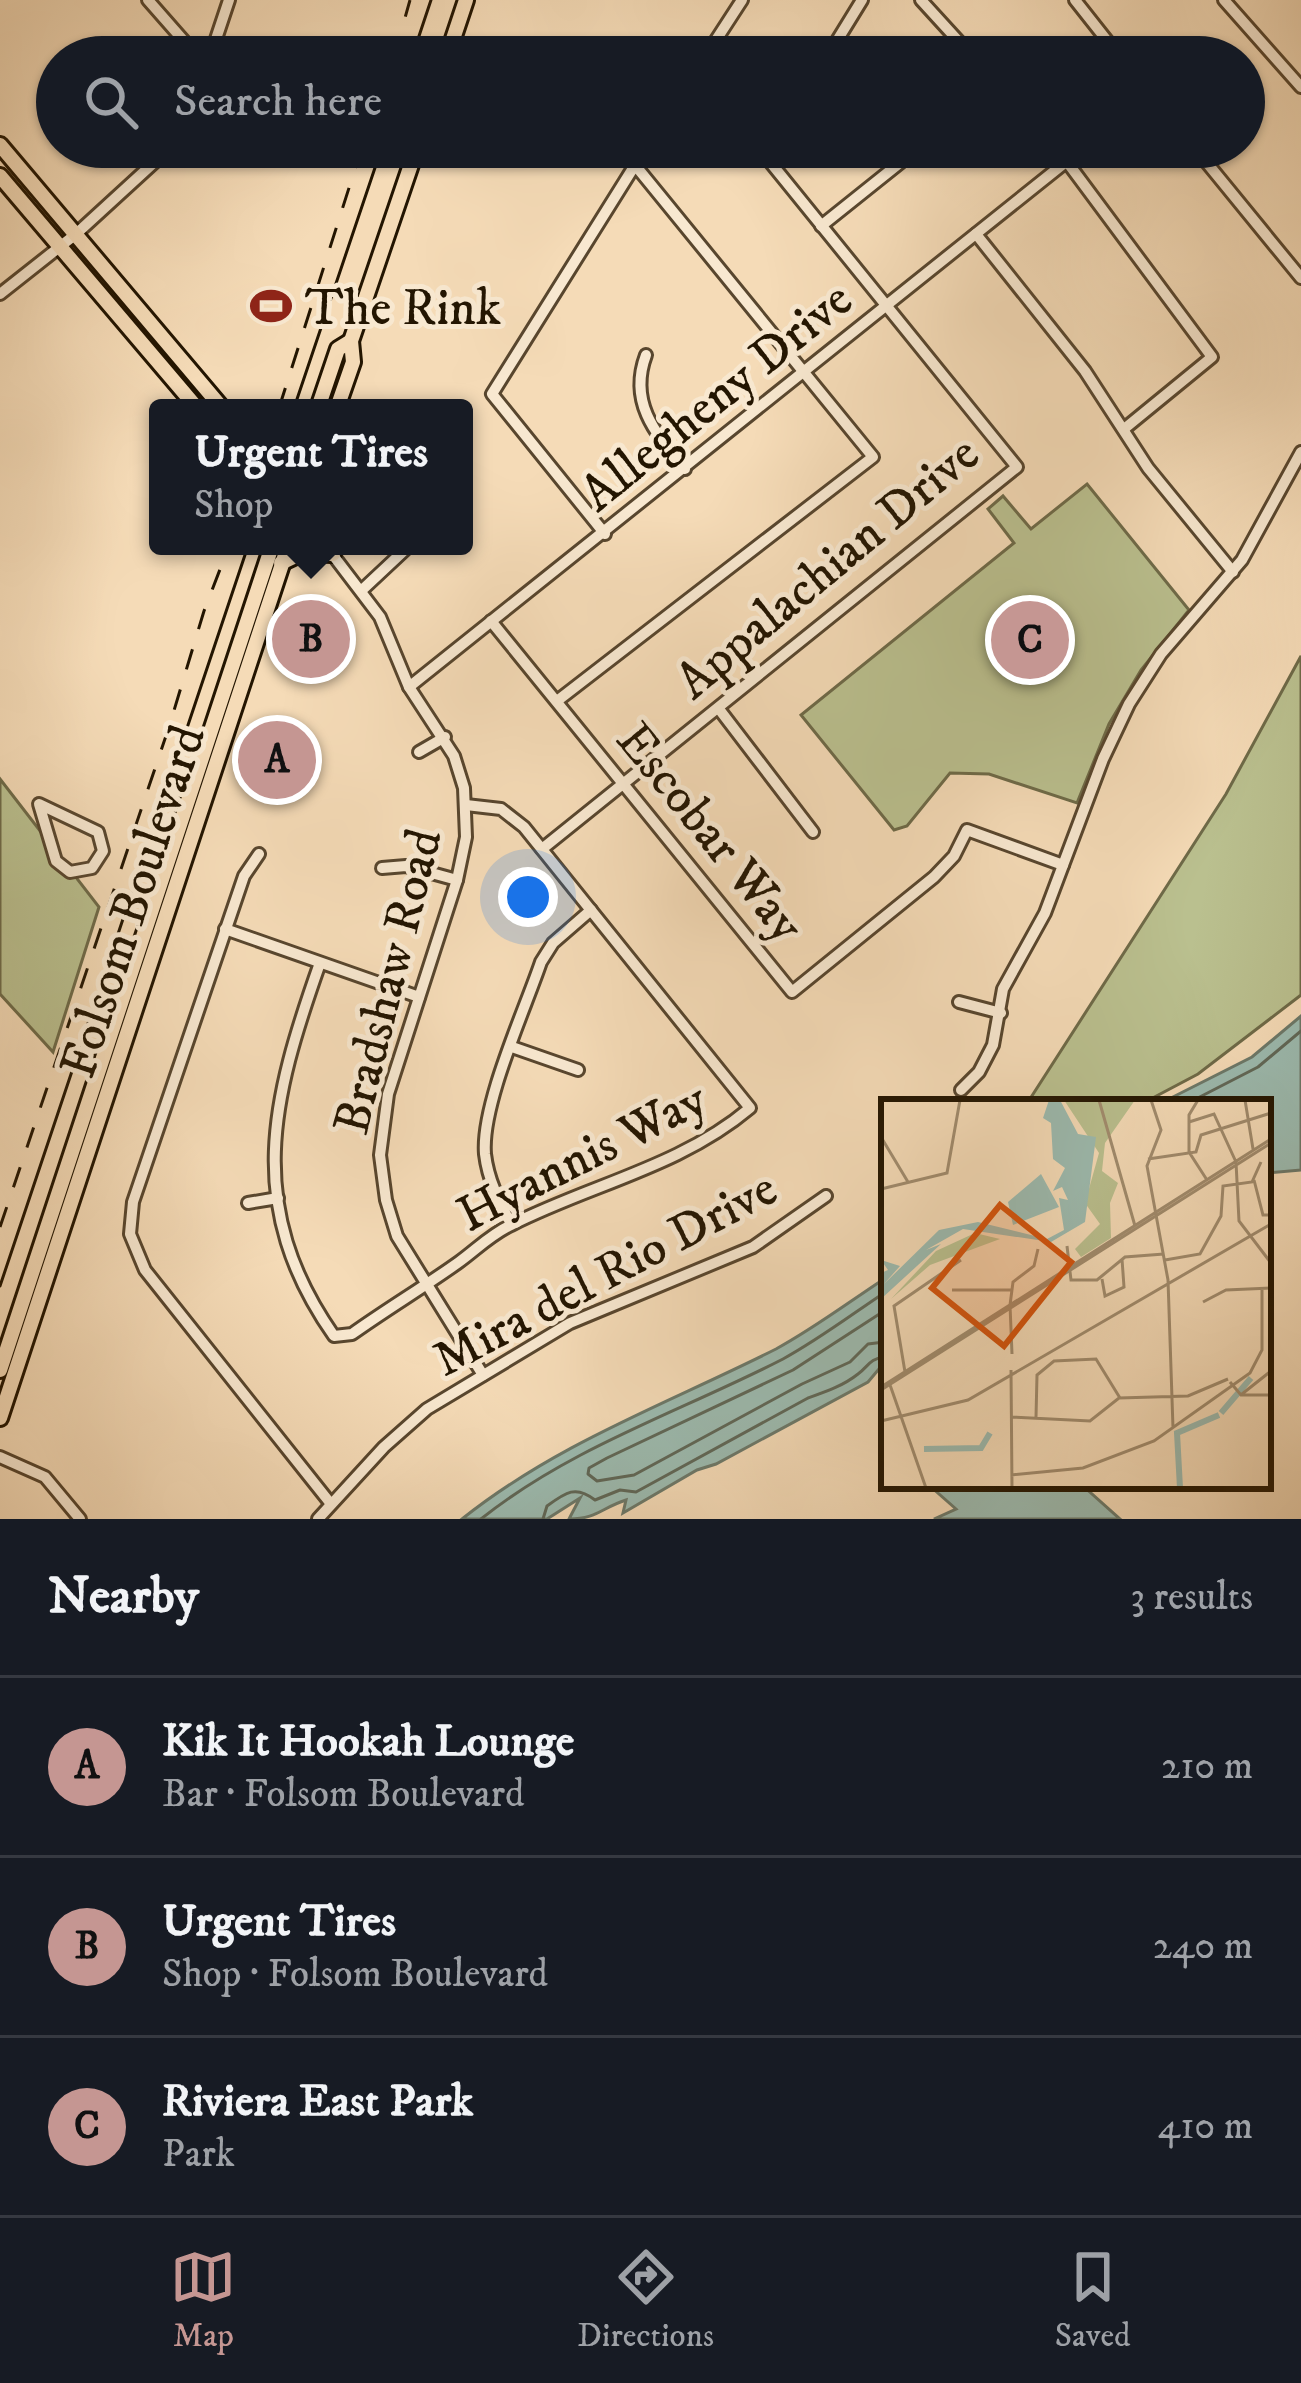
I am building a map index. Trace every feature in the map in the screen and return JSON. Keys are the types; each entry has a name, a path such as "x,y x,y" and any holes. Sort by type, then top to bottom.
{"main road":[{"path":"454,36 466,0"},
{"path":"0,145 215,399"},
{"path":"340,399 352,362 351,341 410,168"},
{"path":"0,176 190,399"},
{"path":"321,399 338,350 351,341"},
{"name":"Folsom Boulevard","path":"0,1370 269,555"},
{"name":"Folsom Boulevard","path":"0,1418 285,555"},
{"path":"281,563 298,555"},
{"path":"46,1279 44,1260 60,1212 56,1203"}],"street":[{"path":"148,0 180,36"},
{"path":"217,36 229,0"},
{"path":"719,36 742,0"},
{"path":"840,36 862,0"},
{"path":"921,0 954,36"},
{"path":"1075,0 1103,36"},
{"path":"1224,0 1256,36"},
{"path":"1265,46 1301,87"},
{"path":"0,294 63,246 149,168"},
{"path":"605,534 492,394 633,168"},
{"path":"556,701 873,458 637,168"},
{"name":"Appalachian Drive","path":"542,849 1017,467 775,168"},
{"path":"821,226 894,168"},
{"name":"Allegheny Drive","path":"409,688 1057,168"},
{"path":"1073,168 1212,357 1124,429"},
{"path":"1211,168 1301,278"},
{"path":"976,234 1085,370 1148,468 1233,572"},
{"path":"646,355 640,380 642,407 654,431 685,469"},
{"path":"961,1090 986,1060 1003,989 1045,913 1103,759 1133,696 1181,628 1250,548 1301,452"},
{"name":"Bradshaw Road","path":"334,555 380,617 409,688 445,737 460,772 466,805 466,837 457,880 388,1094 380,1155 389,1215 424,1284 483,1375"},
{"path":"362,590 399,555"},
{"name":"Escobar Way","path":"491,621 792,992 934,878 954,856 967,830 1063,865"},
{"path":"719,709 813,832"},
{"path":"419,752 445,737"},
{"path":"39,804 77,822 92,826 103,845 97,864 76,873 56,862 39,804"},
{"name":"Hyannis Way","path":"320,962 289,1052 278,1095 274,1140 278,1198 297,1267 334,1336 352,1334 462,1260 485,1238 678,1157 750,1108 542,849 508,813 488,805 466,805"},
{"path":"259,854 244,875 225,929 133,1202 130,1234 145,1270 332,1504"},
{"path":"382,868 406,866 457,880"},
{"path":"512,1224 493,1188 485,1144 490,1114 548,949 591,910"},
{"path":"225,929 419,997"},
{"path":"959,1002 1001,1012"},
{"path":"512,1047 578,1070"},
{"name":"Mira del Rio Drive","path":"318,1519 402,1429 427,1409 570,1323 753,1247 826,1196"},
{"path":"248,1203 278,1198"},
{"path":"0,1457 45,1477 80,1519"}],"green space":[{"path":"1087,484 1189,610 1141,670 1109,724 1077,803 989,774 950,773 907,826 894,830 801,715 1014,543 988,509 1003,496 1031,529"},
{"path":"1301,656 1301,995 1198,1074 1151,1099 1030,1099 1226,794"},
{"path":"0,779 99,907 53,1052 0,994"}],"water":[{"path":"1301,1016 1301,1170 1271,1173 1271,1099 1169,1099 1252,1057"},
{"path":"881,1281 881,1367 868,1382 623,1513 626,1500 593,1515 569,1519 580,1498 547,1519 462,1519 575,1446 776,1349"},
{"path":"933,1489 1086,1489 1120,1519 934,1519 956,1509"}],"tram line":[{"path":"419,36 431,0"},
{"path":"297,399 375,168"},
{"path":"0,1286 245,555"}],"railway":[{"path":"400,36 410,0"},
{"path":"282,399 355,168"},
{"path":"0,1227 226,555"}],"place":[{"name":"The Rink","path":"271,306"},
{"name":"Urgent Tires","path":"311,639"},
{"name":"Riviera East Park","path":"1030,640"},
{"name":"Kik It Hookah Lounge","path":"277,760"}]}
